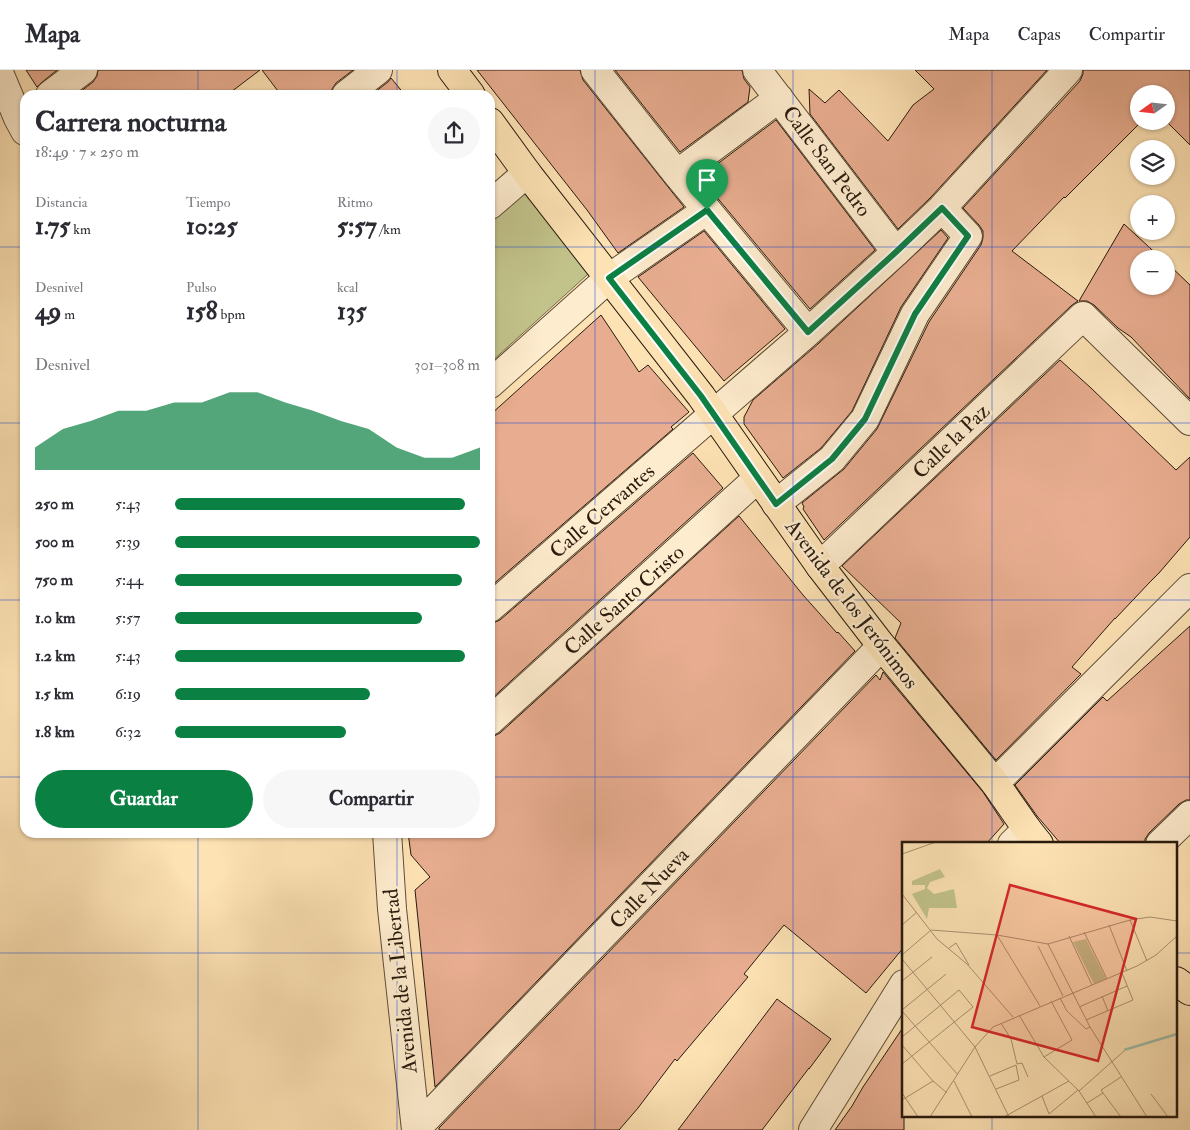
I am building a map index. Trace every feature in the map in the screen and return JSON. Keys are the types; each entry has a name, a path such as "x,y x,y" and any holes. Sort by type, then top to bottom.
{"main road":[{"path":"452,70 467,90"},
{"name":"Avenida de los Jerónimos","path":"495,129 527,173 701,396 820,566 881,645 995,783 1026,839"},
{"path":"1178,982 1190,991"}],"street":[{"path":"56,90 82,70"},
{"path":"352,90 378,70"},
{"path":"595,70 677,174 808,332"},
{"name":"Calle San Pedro","path":"757,70 896,252"},
{"name":"Calle Cervantes","path":"495,604 808,332 896,252 942,208 1068,70"},
{"path":"0,75 20,115"},
{"path":"677,174 779,98"},
{"path":"495,200 527,173"},
{"path":"776,504 832,459 865,419 915,314 968,236 942,208"},
{"path":"495,380 609,278 707,210"},
{"name":"Calle la Paz","path":"820,566 1083,316 1190,421"},
{"name":"Calle Santo Cristo","path":"495,717 758,478"},
{"path":"995,783 1190,588"},
{"name":"Calle Nueva","path":"416,1130 881,645"},
{"path":"1162,842 1190,815"},
{"name":"Avenida de la Libertad","path":"387,838 392,909 416,1130"},
{"path":"813,1130 902,987"}],"green space":[{"path":"532,184 597,266 495,358 495,217"}],"building":[{"path":"26,70 57,70 37,87"},
{"path":"98,70 260,70 234,90 83,90 93,82"},
{"path":"262,70 353,70 336,83 332,90 277,90"},
{"path":"477,70 580,70 583,80 684,207 618,253 587,210 495,93 495,90 493,90"},
{"path":"615,70 742,70 744,79 750,87 748,102 680,152"},
{"path":"915,70 1047,70 931,197 898,229 810,114 809,89 825,103 839,90 888,141 913,105 934,89"},
{"path":"1083,70 1190,70 1190,145 1175,130 1175,85 1130,85 1130,130 1133,130 1012,251 1078,301 824,540 803,509 802,503 844,469 877,429 929,322 981,245 983,231 963,208 1080,81"},
{"path":"391,78 401,90 378,90"},
{"path":"776,120 875,250 810,309 700,177"},
{"path":"1124,224 1130,230 1130,240 1141,240 1152,250 1130,250 1130,295 1175,295 1175,271 1190,285 1190,399 1131,337 1118,328 1094,305 1087,301 1079,301"},
{"path":"941,230 948,238 901,307 852,411 821,448 783,478 744,424 744,417 753,400 818,344"},
{"path":"704,231 785,329 724,381 638,277"},
{"path":"601,315 639,372 648,365 689,412 671,427 673,429 495,583 495,410"},
{"path":"1060,360 1176,470 1190,457 1190,537 1072,667 1081,674 996,760 895,638 901,623 842,566"},
{"path":"693,453 723,488 495,695 495,622 500,620"},
{"path":"739,516 803,595 855,651 435,1087 415,890 430,877 411,855 409,838 495,838 495,736"},
{"path":"1190,626 1190,800 1179,804 1149,833 1145,842 1059,842 1037,816 1015,785 1103,697 1107,701"},
{"path":"883,672 983,792 1004,824 988,842 902,842 902,949 866,993 784,925 744,974 748,977 677,1061 675,1059 619,1130 439,1130 876,675 880,680"},
{"path":"777,999 831,1039 809,1069 762,1130 678,1130"},
{"path":"902,1029 902,1118 904,1118 904,1130 835,1130"}],"route":[{"path":"942,208 968,236 915,314 865,419 832,459 776,504 701,396 609,278 707,210 808,332 942,208"}]}
